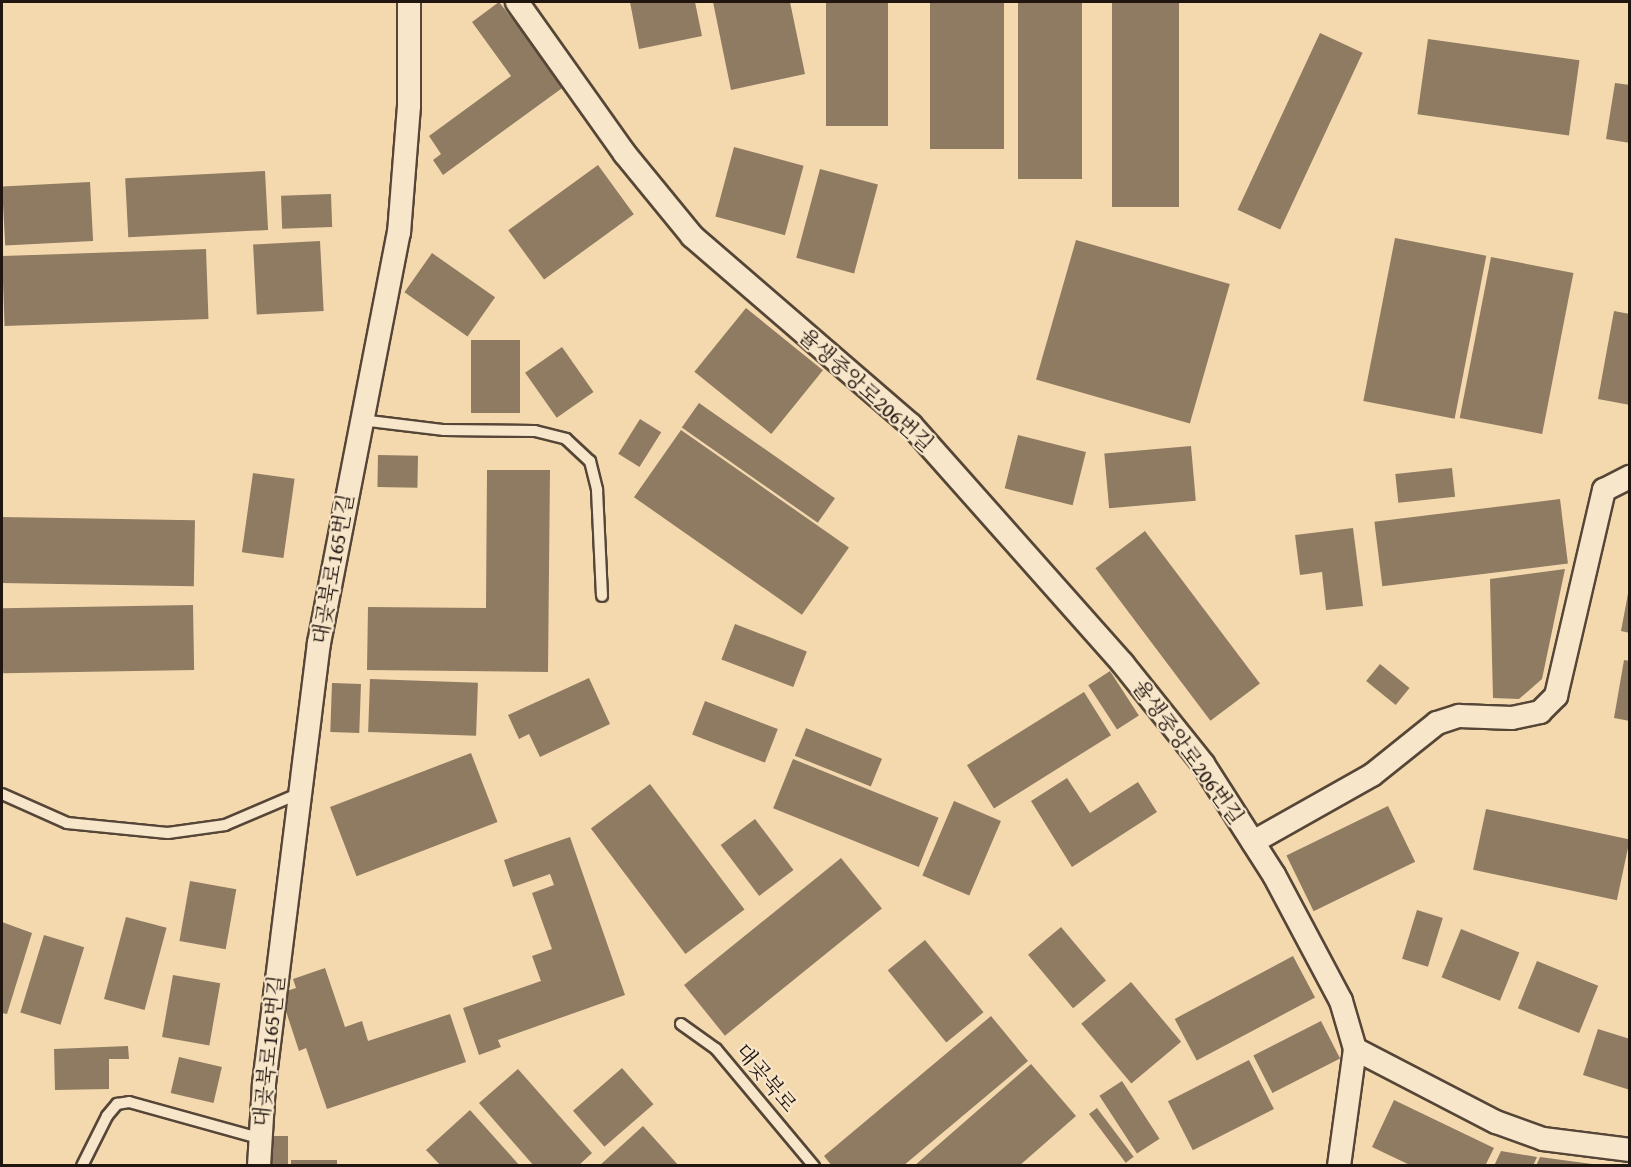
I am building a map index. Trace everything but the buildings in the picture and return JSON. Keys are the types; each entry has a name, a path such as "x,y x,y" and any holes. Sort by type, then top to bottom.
{"street":[{"name":"대곶북로165번길","path":"259,1166 259,1138 319,643 399,232 409,106 409,2"},
{"name":"율생중앙로206번길","path":"517,2 625,154 692,236 911,425 1123,664 1203,764 1253,842 1341,1001 1355,1049 1339,1166"},
{"name":"율생중앙로206번길","path":"1253,842 1372,775 1437,723 1458,716 1512,718 1540,712 1556,696 1604,490 1629,477"},
{"path":"1355,1049 1496,1122 1543,1139 1629,1150"}],"lane":[{"path":"361,420 444,430 536,431 566,439 590,461 597,490 602,596"},
{"path":"2,794 67,823 168,832 225,825 301,793"},
{"name":"대곶북로","path":"681,1024 716,1049 814,1166"},
{"name":"대곶북로165번길","path":"82,1166 107,1116 123,1103 259,1138"}]}
